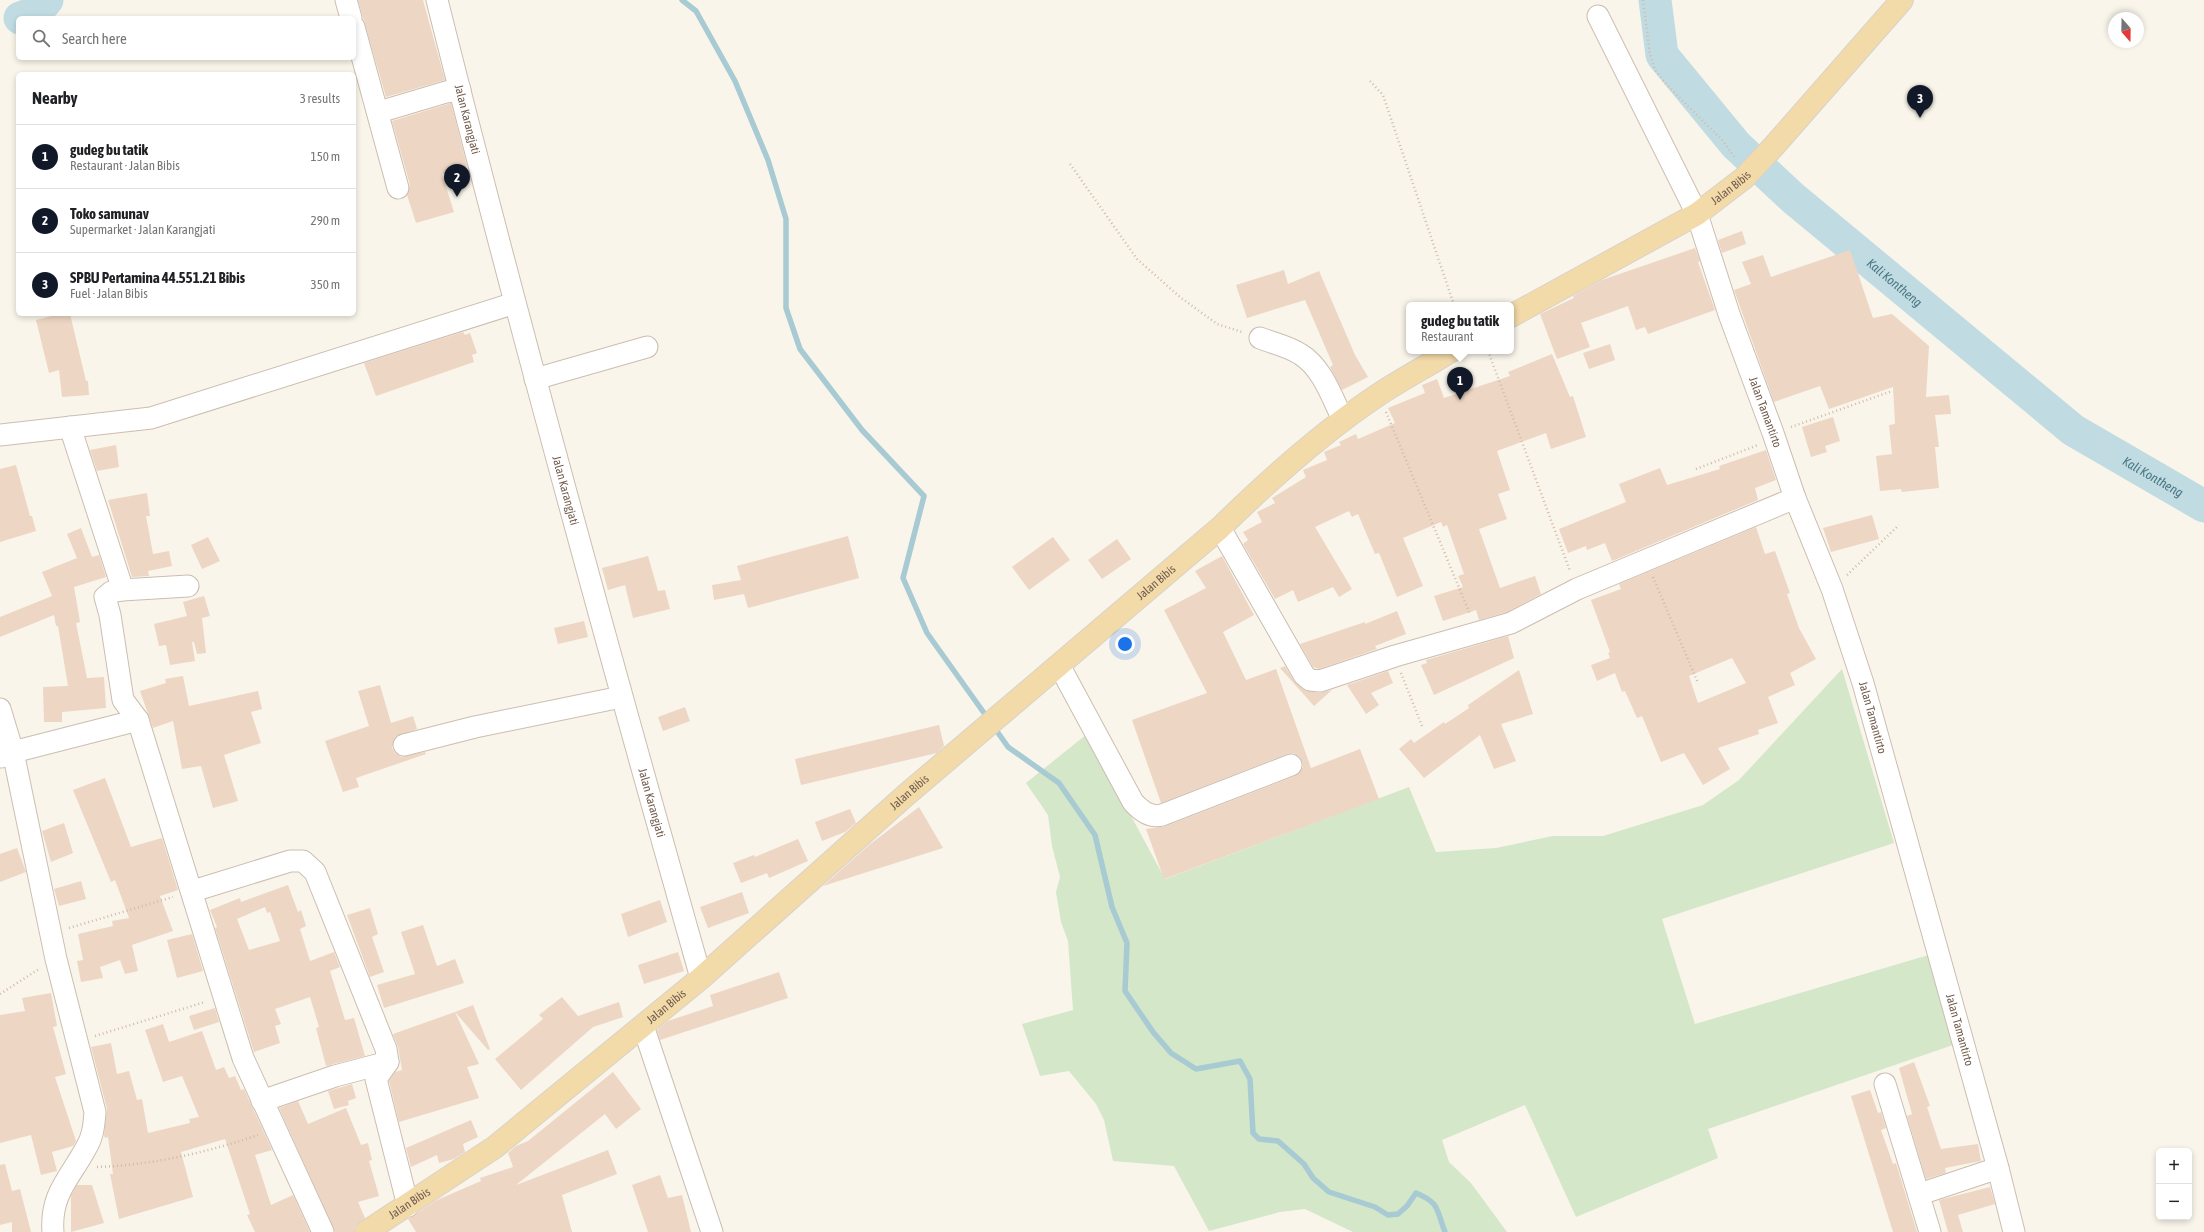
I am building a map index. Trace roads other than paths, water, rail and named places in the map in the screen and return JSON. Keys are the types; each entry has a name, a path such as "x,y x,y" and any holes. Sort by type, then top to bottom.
{"main road":[{"name":"Jalan Bibis","path":"1514,314 1697,214 1749,172 1774,146 1902,0"},
{"name":"Jalan Bibis","path":"366,1232 408,1206 495,1147 701,978 906,795 975,738 1220,528 1262,486 1343,420 1379,395 1446,354"}],"street":[{"path":"346,0 350,16"},
{"name":"Jalan Karangjati","path":"438,0 535,379 621,697 701,978"},
{"name":"Jalan Tamantirto","path":"1598,16 1697,214 1728,314 1774,436 1795,498 1832,589 1868,697 1998,1168 2014,1232"},
{"path":"356,34 379,112 398,188"},
{"path":"379,112 446,92 460,90"},
{"path":"0,435 151,418 515,303"},
{"path":"1260,338 1299,353 1311,362 1321,375 1343,420"},
{"path":"535,379 647,347"},
{"path":"70,427 121,581 122,590"},
{"path":"1220,528 1304,675 1310,680 1320,681 1395,656 1511,623 1577,589 1795,498"},
{"path":"188,586 122,590 110,592 105,597 110,615 123,700 138,720 193,891 243,1058 323,1232"},
{"path":"1060,665 1133,802 1145,812 1157,816 1162,815 1291,765"},
{"path":"404,745 475,727 621,697"},
{"path":"0,709 6,755 95,1112 93,1132 87,1147 56,1198 52,1217 53,1232"},
{"path":"6,755 138,720"},
{"path":"193,891 290,860 302,861 308,864 315,872 383,1042 388,1062 376,1079 408,1206"},
{"path":"643,1026 712,1232"},
{"path":"262,1101 335,1076 388,1062"},
{"path":"1885,1084 1920,1194 1930,1232"},
{"path":"1920,1194 1998,1168"}],"waterway":[{"name":"Kali Kontheng","path":"26,16 37,12 47,0"},
{"path":"682,0 696,11 735,81 768,160 786,219 786,308 800,349 862,430 924,496 903,578 927,633 989,720"},
{"name":"Kali Kontheng","path":"1655,0 1662,55 1736,145 1793,198 2073,430 2204,506"},
{"path":"994,727 1008,747 1059,783 1095,835 1112,907 1127,943 1125,991 1153,1032 1171,1053 1196,1069 1240,1061 1250,1079 1253,1133 1259,1139 1278,1141 1304,1164 1313,1178 1329,1192 1375,1207 1388,1215 1398,1214 1407,1206 1416,1193 1429,1200 1436,1208 1445,1232"}],"place":[{"name":"SPBU Pertamina 44.551.21 Bibis","path":"1920,118"},
{"name":"Toko samunav","path":"457,197"},
{"name":"gudeg bu tatik","path":"1460,400"}]}
